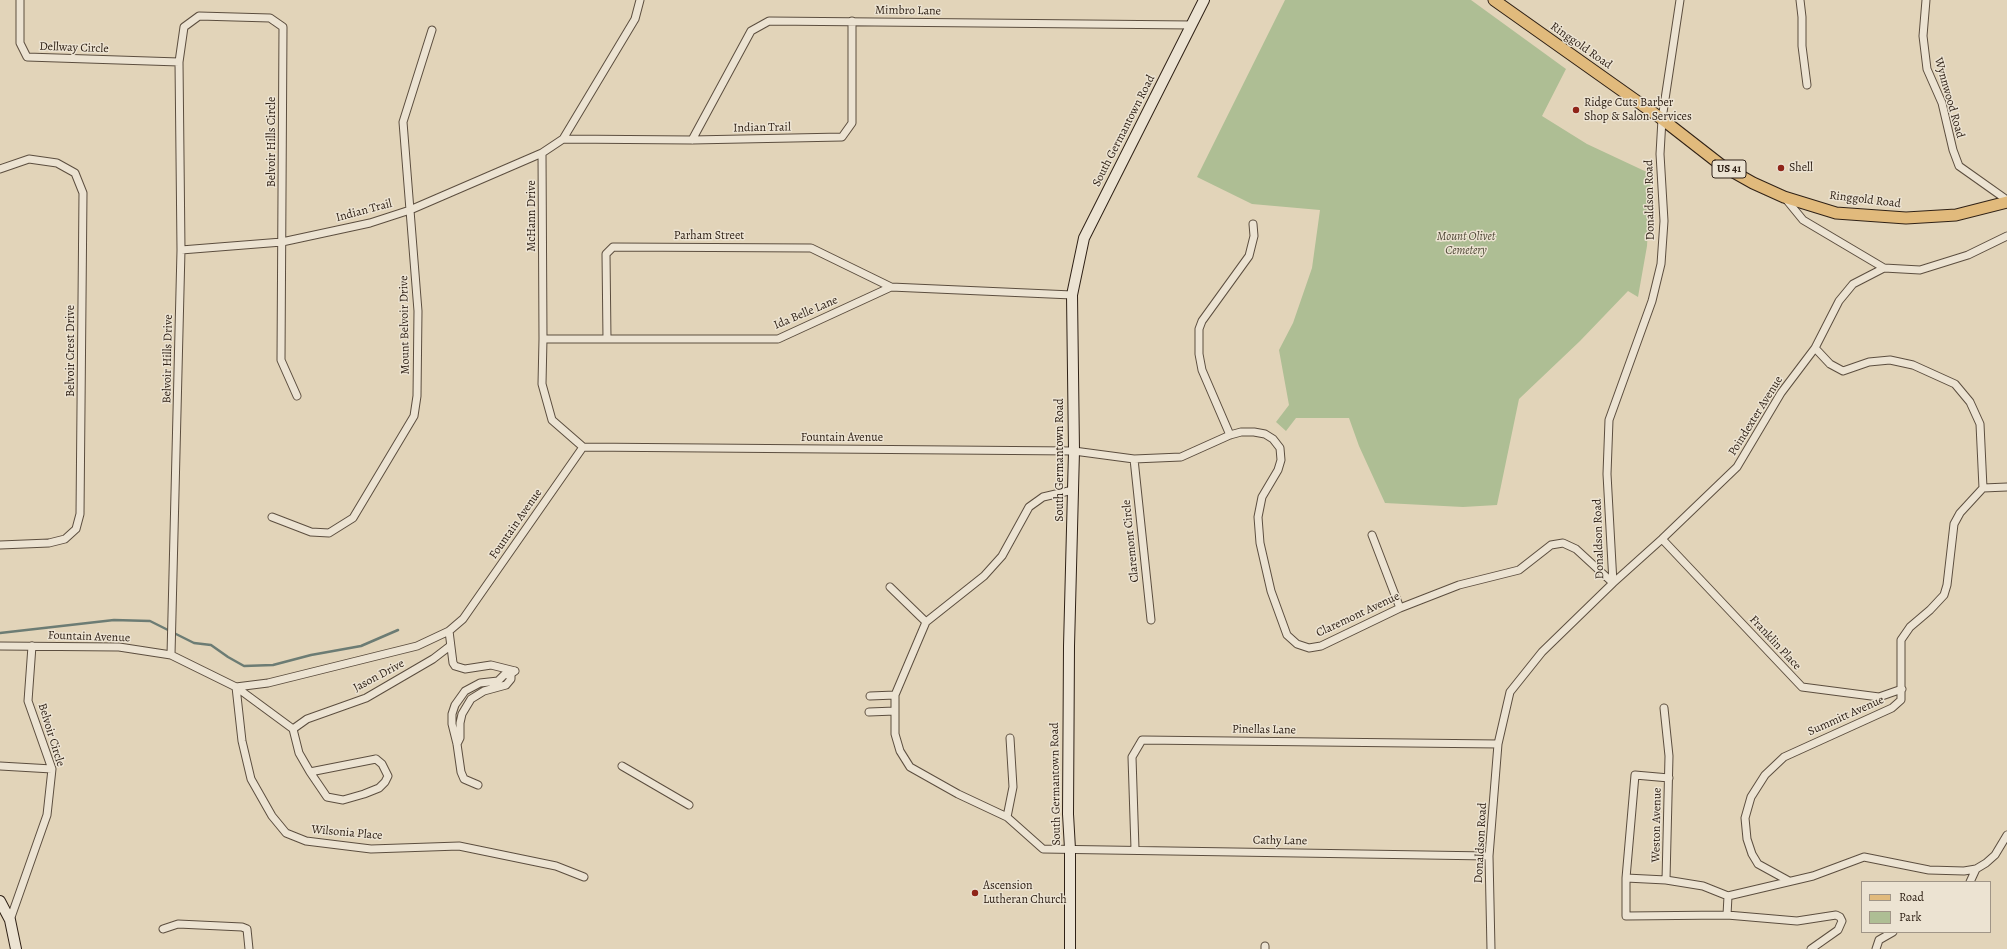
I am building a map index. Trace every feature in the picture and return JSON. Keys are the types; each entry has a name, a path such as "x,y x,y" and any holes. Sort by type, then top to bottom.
{"main road":[{"name":"South Germantown Road","path":"1070,949 1068,726 1074,451 1072,295 1084,238 1204,0"},
{"name":"Ringgold Road","path":"1494,0 1662,119 1721,165 1753,183 1784,197 1836,213 1906,218 1956,215 2007,201"},
{"path":"0,901 10,920 16,949"}],"street":[{"name":"Dellway Circle","path":"20,0 20,43 27,57 179,62"},
{"path":"542,153 563,139 635,19 640,0"},
{"name":"Donaldson Road","path":"1491,949 1489,856 1498,744 1510,692 1542,652 1613,583 1607,474 1608,420 1652,301 1661,264 1664,221 1660,154 1662,119 1680,0"},
{"path":"1800,0 1802,17 1802,46 1807,85"},
{"name":"Wynnwood Road","path":"1926,0 1923,36 1927,69 1942,103 1953,150 1959,166 2007,201"},
{"name":"Belvoir Hills Circle","path":"179,62 184,27 198,16 270,18 283,27 281,360 297,396"},
{"name":"Mimbro Lane","path":"692,140 751,31 770,21 1192,25"},
{"name":"Indian Trail","path":"563,139 692,140 842,137 852,123 852,21"},
{"name":"Mount Belvoir Drive","path":"272,517 311,532 329,534 353,518 414,416 417,396 418,311 403,122 432,30"},
{"name":"Belvoir Hills Drive","path":"171,655 181,250 179,62"},
{"name":"Indian Trail","path":"181,250 282,242 370,222 410,210 542,153"},
{"name":"McHann Drive","path":"542,153 544,339 542,384 552,420 583,447"},
{"name":"Belvoir Crest Drive","path":"0,169 29,159 57,163 75,173 83,193 80,514 76,529 65,539 49,544 0,545"},
{"path":"1784,197 1803,220 1884,268 1920,270 1968,256 2007,236"},
{"path":"1230,435 1202,370 1199,354 1199,329 1202,321 1249,256 1254,236 1252,224"},
{"name":"Parham Street","path":"607,339 606,254 613,247 811,248 891,287"},
{"name":"Poindexter Avenue","path":"1613,583 1662,539 1737,467 1781,393 1815,348 1839,301 1853,284 1884,268"},
{"name":"Ida Belle Lane","path":"544,339 778,339 891,287 1072,295"},
{"path":"1815,348 1830,364 1844,371 1869,362 1890,360 1913,366 1955,384 1970,402 1980,424 1983,488 2007,488"},
{"name":"Claremont Avenue","path":"1074,451 1134,459 1181,457 1230,435 1241,432 1265,434 1273,439 1280,448 1281,460 1278,470 1262,497 1258,516 1260,542 1271,591 1287,635 1297,644 1309,648 1321,646 1400,608 1459,585 1519,570 1551,545 1563,543 1576,549 1613,583"},
{"name":"Fountain Avenue","path":"0,646 119,647 171,655 236,687 268,683 417,646 449,631 463,619 583,447 1074,451"},
{"name":"Claremont Circle","path":"1134,459 1151,620"},
{"name":"Summitt Avenue","path":"1789,881 1758,864 1750,847 1745,818 1751,797 1758,785 1784,757 1892,708 1901,700 1901,640 1907,630 1944,595 1947,585 1954,524 1960,514 1983,488"},
{"path":"870,696 895,695 926,622 984,576 1002,556 1030,507 1043,497 1073,490"},
{"path":"1372,536 1400,608"},
{"name":"Franklin Place","path":"1662,539 1802,687 1879,697 1902,689"},
{"path":"890,587 926,622"},
{"path":"449,631 452,663 460,668 491,665 515,671 511,674 504,675 498,681 472,686 465,690 460,696 456,705 452,719 461,772 464,779 478,785"},
{"name":"Belvoir Circle","path":"10,920 47,815 52,769 28,701 32,646"},
{"name":"Jason Drive","path":"292,729 307,719 366,698 433,659 450,646"},
{"path":"236,687 292,729 299,753 310,772 327,797 342,800 364,794 379,788 388,776 382,764 376,759 310,772"},
{"name":"Wilsonia Place","path":"236,687 242,741 251,779 272,816 286,833 306,841 371,849 459,846 556,866 584,877"},
{"name":"Cathy Lane","path":"895,695 895,734 900,751 910,767 958,794 1007,816 1043,849 1136,849 1489,856"},
{"name":"Weston Avenue","path":"1664,708 1669,756 1666,880 1703,886 1728,896"},
{"path":"869,712 895,711"},
{"path":"1007,816 1013,787 1010,738"},
{"name":"Pinellas Lane","path":"1136,849 1132,757 1142,740 1498,744"},
{"path":"0,766 52,769"},
{"path":"622,766 689,805"},
{"path":"1669,778 1635,775 1626,878 1626,916 1727,915 1797,921 1836,915 1840,917 1842,921 1838,930 1811,949"},
{"path":"1727,915 1728,896 1813,876 1864,858 1929,870 1952,872 1976,869 1991,860 2007,835"},
{"path":"1970,881 1976,869"},
{"path":"1626,878 1666,880"},
{"path":"163,929 178,924 242,927 247,929 249,949"},
{"path":"1876,949 1879,940 1891,933"}],"green space":[{"name":"Mount Olivet Cemetery","path":"1285,0 1471,0 1566,69 1542,116 1587,144 1651,174 1647,246 1638,297 1628,291 1580,341 1519,399 1497,505 1463,507 1385,503 1359,446 1349,418 1296,418 1286,431 1276,422 1289,405 1279,350 1293,323 1312,268 1320,210 1252,204 1197,177"}],"waterway":[{"path":"0,633 114,620 150,621 194,643 211,645 244,666 273,665 311,655 361,646 398,630"}],"place":[{"name":"Ridge Cuts Barber Shop & Salon Services","path":"1576,110"},
{"name":"Shell","path":"1781,168"},
{"name":"Ascension Lutheran Church","path":"975,893"}]}
